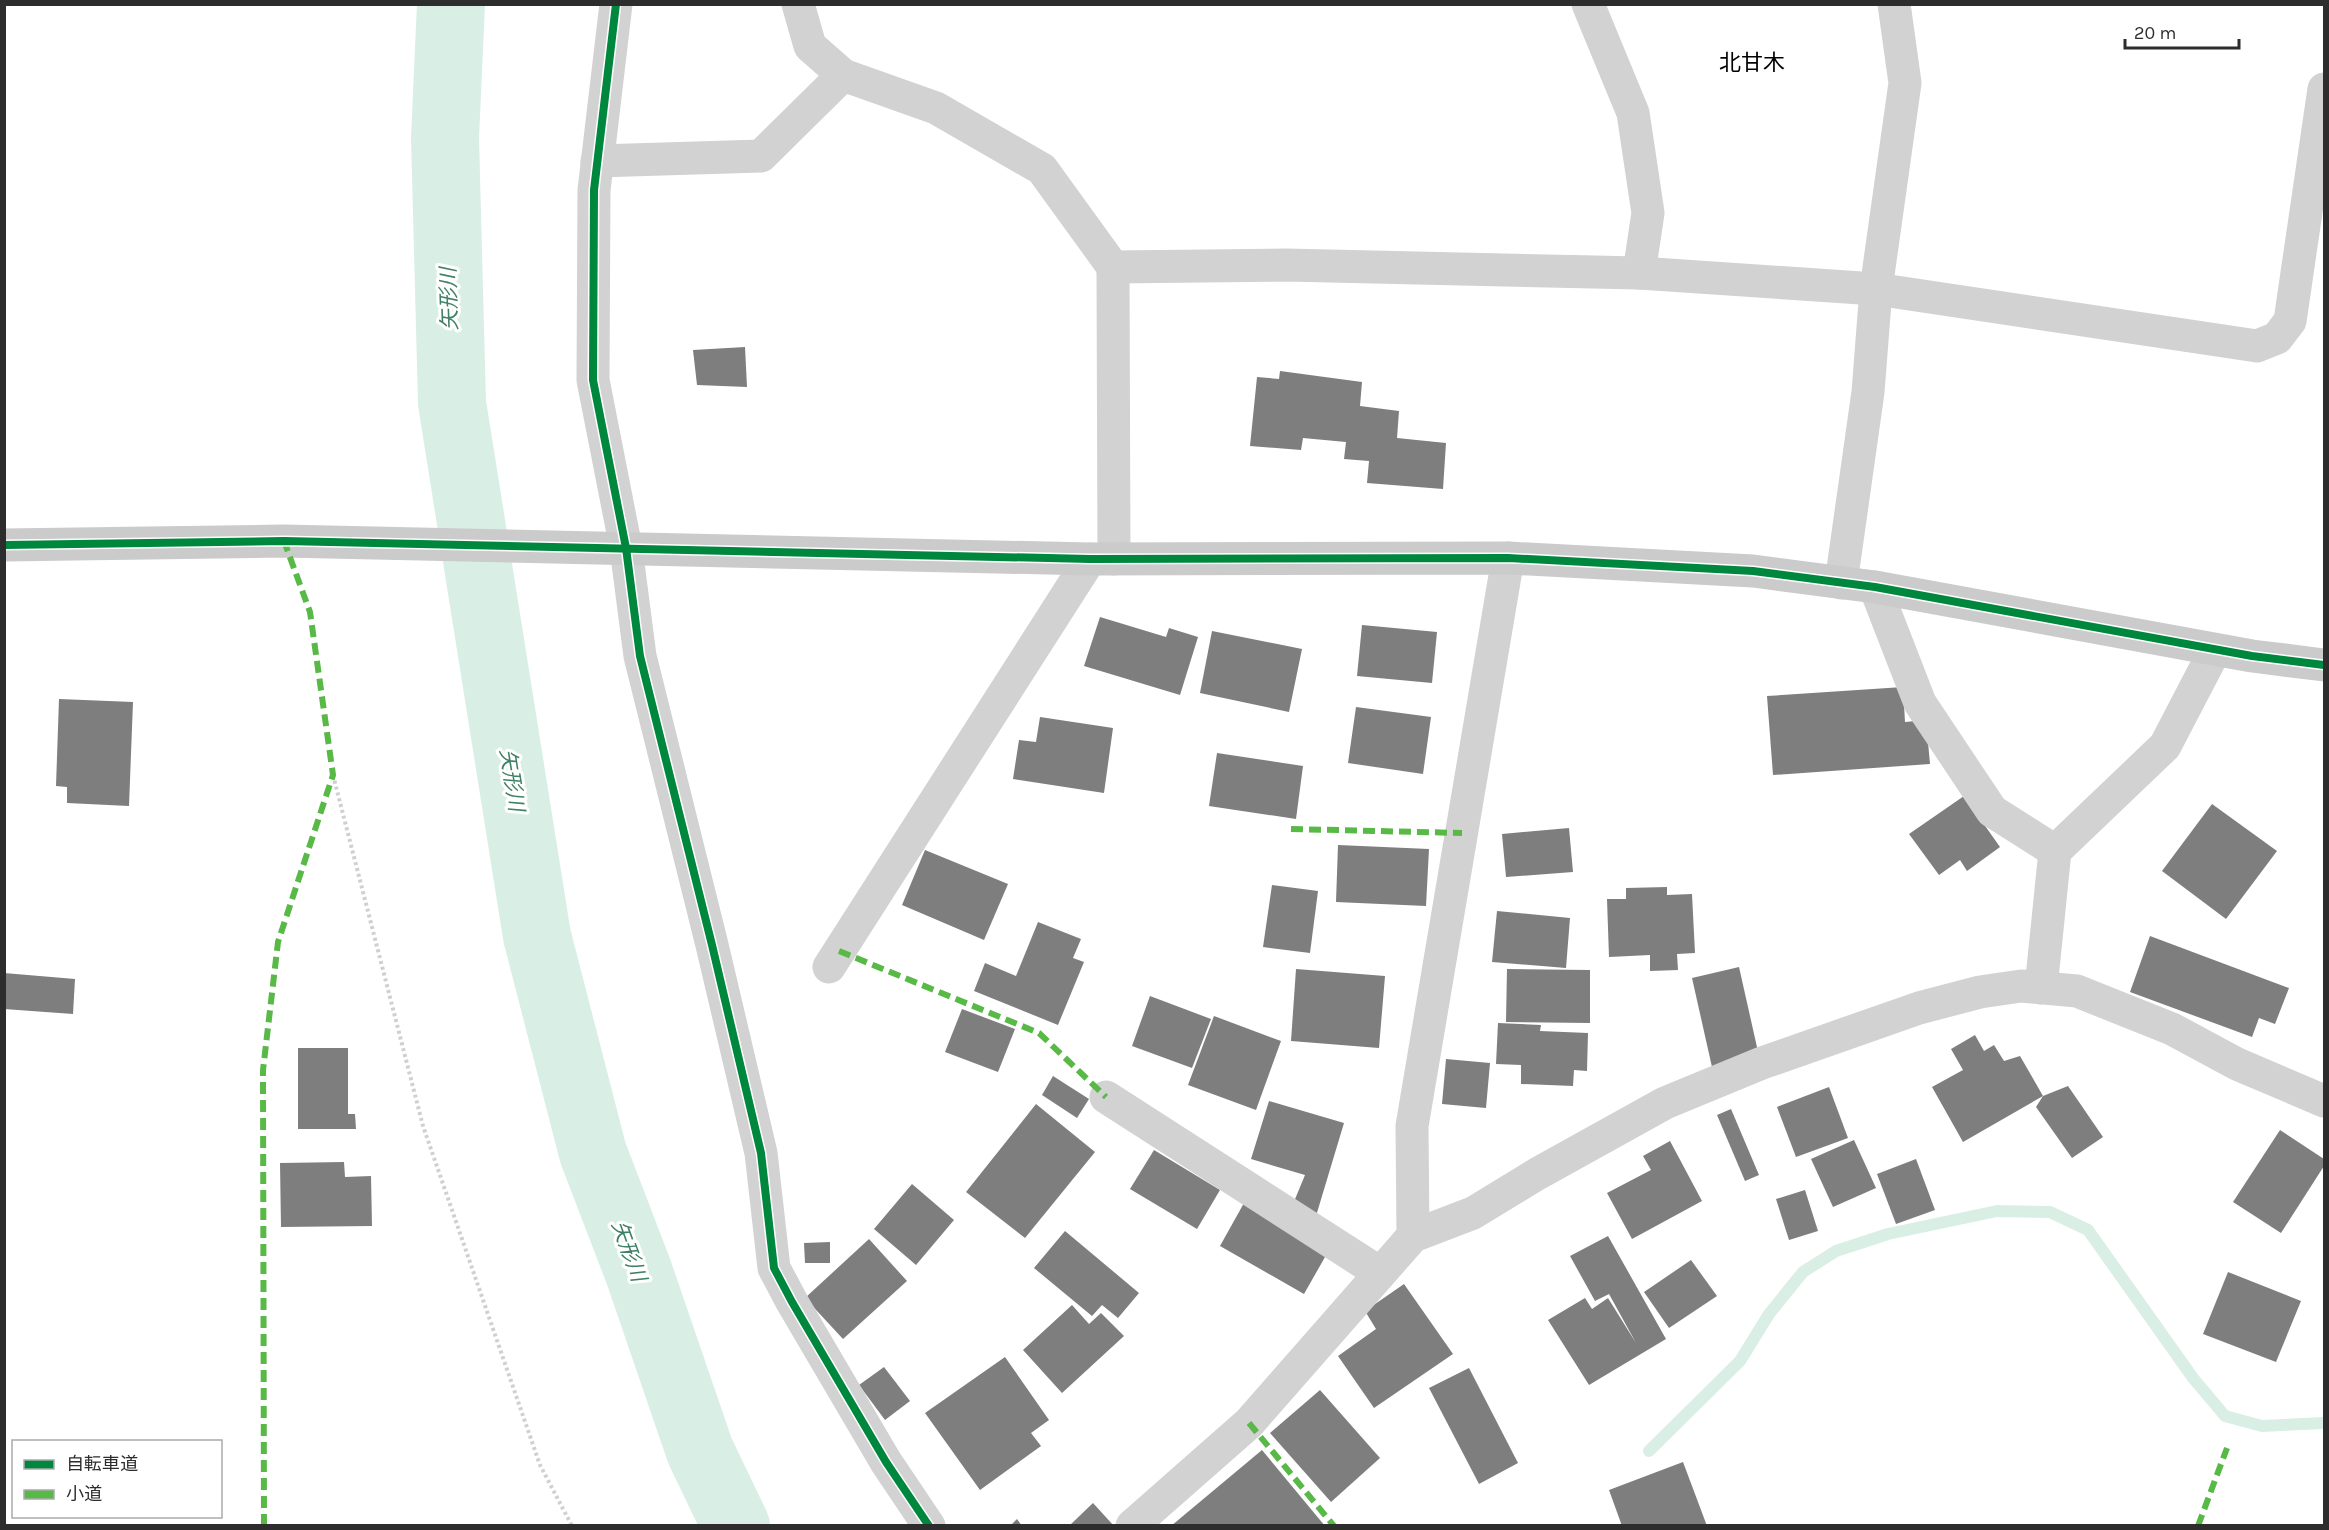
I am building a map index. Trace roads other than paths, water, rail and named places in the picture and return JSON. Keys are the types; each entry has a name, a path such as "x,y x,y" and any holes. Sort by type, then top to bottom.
{"street":[{"path":"616,4 594,190 593,380 626,548 640,657 715,956 761,1153 774,1268 886,1462 929,1526"},
{"path":"798,4 810,46 843,75 936,108 1042,169 1113,267 1102,559 829,967"},
{"path":"1588,4 1633,113 1648,213 1639,273"},
{"path":"1841,583 1868,392 1876,289 1905,83 1894,4"},
{"path":"597,161 761,156 843,75"},
{"path":"1113,267 1286,265 1639,273 1876,289 2257,346 2277,338 2290,321 2325,88"},
{"path":"4,545 284,541 1102,559 1508,558 1753,571 1875,587 2215,650 2325,665"},
{"path":"1413,1236 1412,1126 1508,558"},
{"path":"1875,587 1920,703 1992,811 2055,851"},
{"path":"2041,988 2055,851 2165,746 2215,650"},
{"path":"1132,1526 1249,1423 1413,1236 1473,1213 1537,1174 1665,1103 1762,1063 1919,1008 1980,992 2021,986 2077,991 2172,1029 2237,1064 2325,1101"},
{"path":"1107,1097 1380,1273"}],"waterway":[{"name":"矢形川","path":"451,4 445,138 452,403 537,936 593,1153 639,1273 700,1451 736,1526"},
{"path":"1649,1451 1740,1361 1769,1314 1803,1272 1836,1251 1888,1234 1997,1211 2050,1212 2088,1230 2193,1378 2225,1416 2262,1426 2324,1423"}],"district":[{"name":"北甘木","path":"1752,62"}]}
